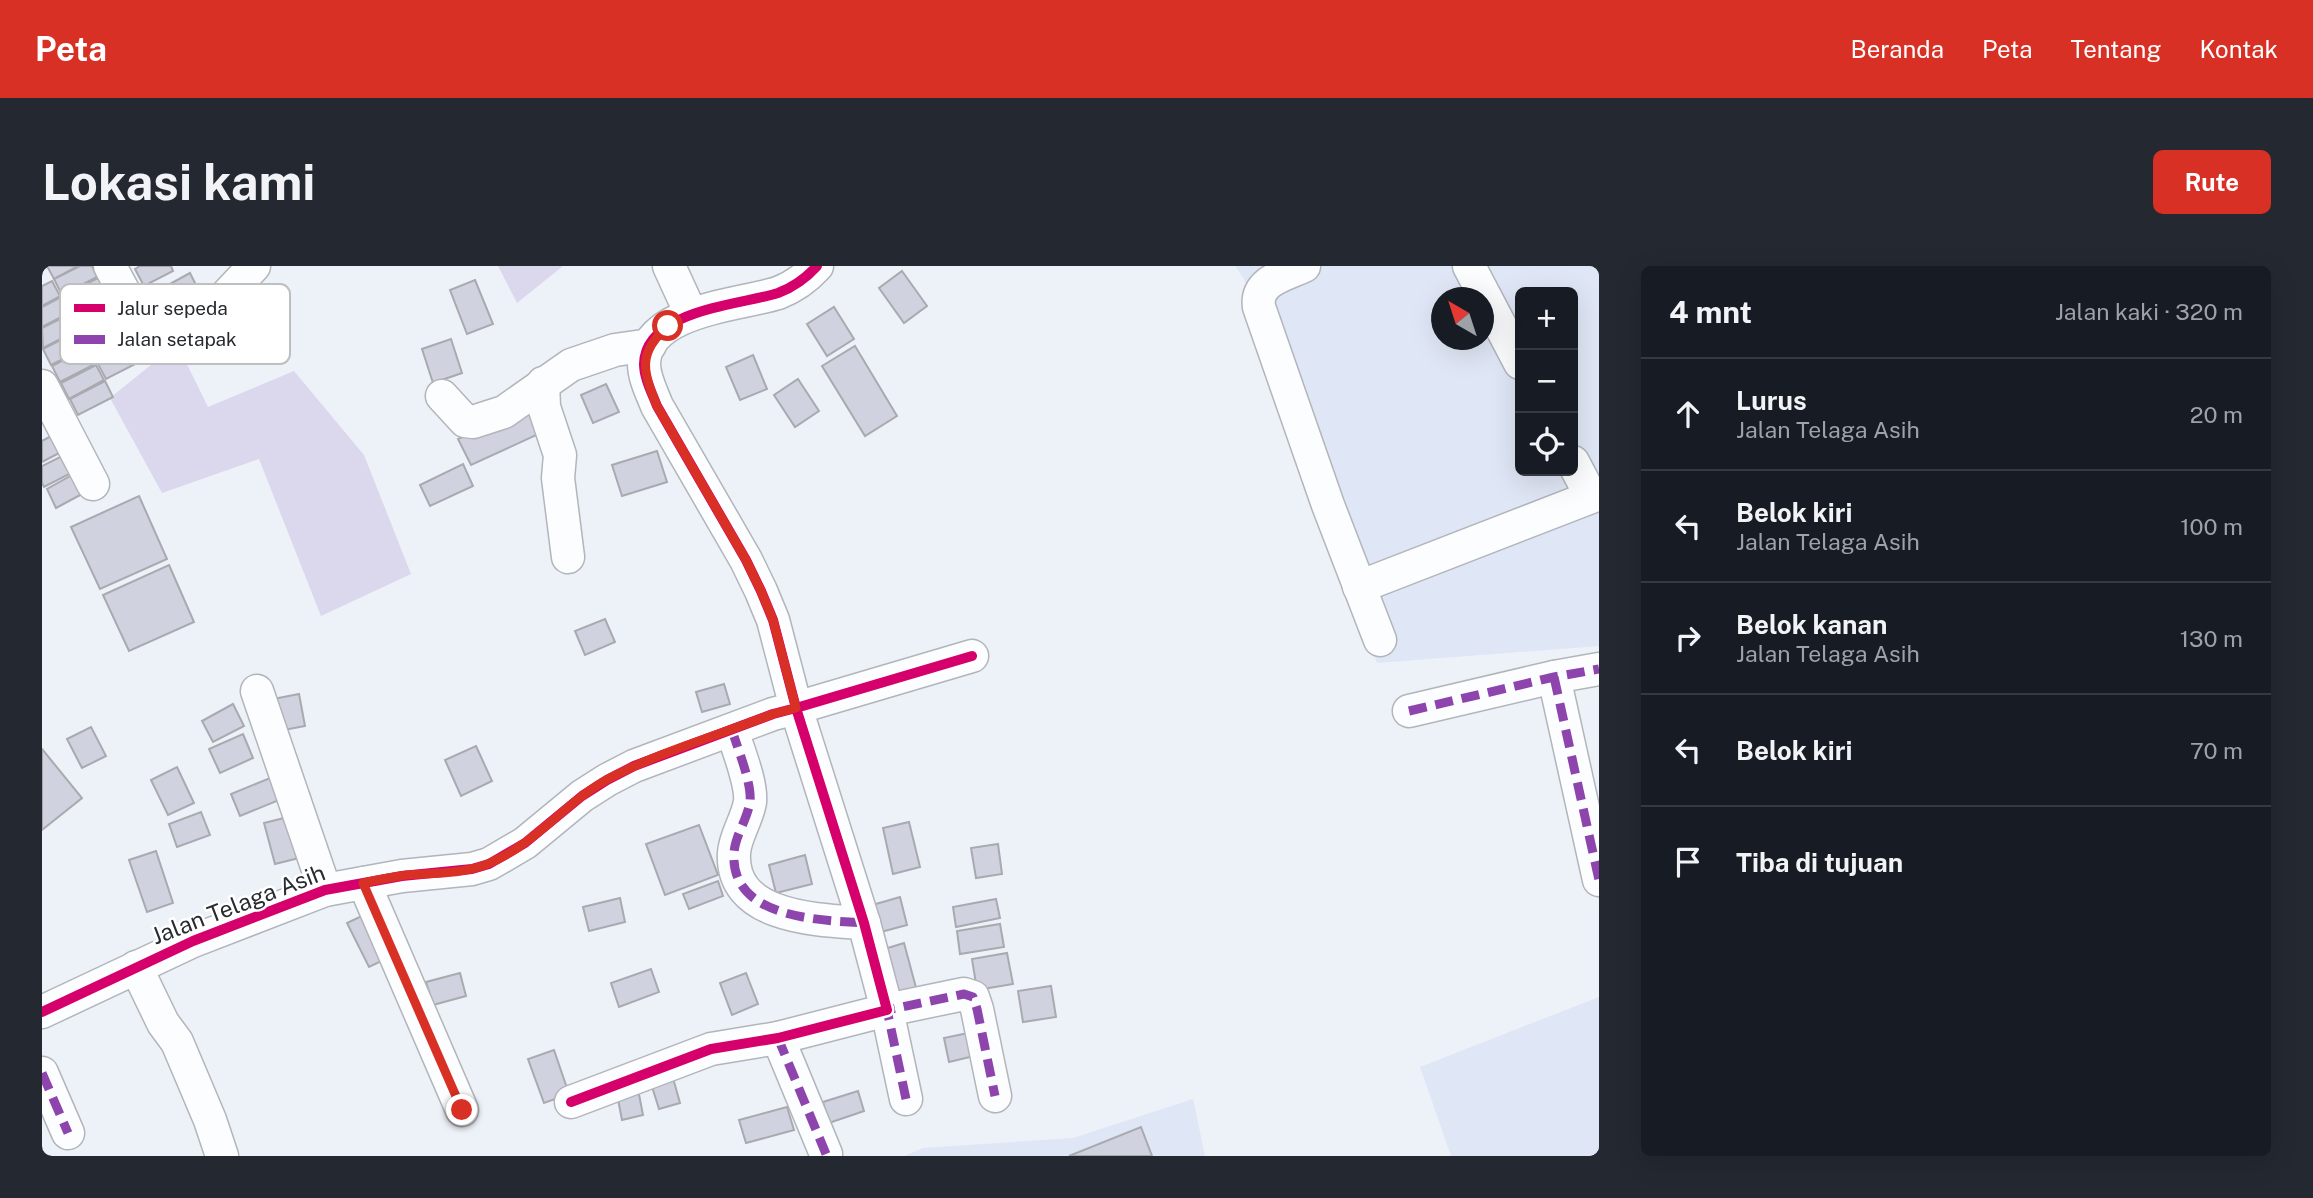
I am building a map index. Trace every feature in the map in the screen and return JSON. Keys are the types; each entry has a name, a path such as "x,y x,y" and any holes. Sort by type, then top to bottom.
{"street":[{"path":"110,266 120,284"},
{"path":"237,284 254,266"},
{"path":"669,266 691,314"},
{"path":"1304,266 1270,282 1262,288 1258,299 1380,640"},
{"path":"1469,266 1515,353"},
{"path":"800,272 779,292 691,314 668,326 650,345 644,365 657,406 746,560 773,620 796,708 864,923 887,1010 906,1099"},
{"path":"442,397 465,421 474,422 504,412 570,365 615,350 650,345"},
{"path":"542,383 544,407 560,455 558,478 568,557"},
{"path":"42,386 93,484"},
{"path":"1359,587 1595,495 1578,470"},
{"name":"Jalan Telaga Asih","path":"42,1012 193,941 325,890 402,876 472,869 489,864 525,842 582,796 634,766 796,708 972,656"},
{"path":"1409,711 1599,669"},
{"path":"1554,677 1599,880"},
{"path":"257,691 325,890"},
{"path":"732,730 750,790 750,803 734,852 735,869 743,888 757,900 791,916 864,923"},
{"path":"363,883 462,1110"},
{"path":"136,967 163,1023 177,1042 222,1156"},
{"path":"571,1102 711,1049 778,1038 887,1010 964,994 973,997 995,1096"},
{"path":"778,1038 826,1154"},
{"path":"42,1073 68,1133"}],"shaded area":[{"path":"498,266 563,266 517,303"},
{"path":"1235,266 1599,266 1599,646 1377,663 1244,279"},
{"path":"152,364 187,364 208,407 294,371 364,455 411,574 321,616 259,459 162,493 110,398"},
{"path":"1599,997 1599,1156 1451,1156 1420,1067"},
{"path":"1193,1099 1205,1156 905,1156 923,1148 1073,1138"}],"building":[{"path":"47,266 78,266 54,279"},
{"path":"80,266 92,266 97,277 83,284 60,284 60,291 54,279"},
{"path":"140,266 171,266 173,271 143,284 135,269"},
{"path":"902,271 927,306 904,323 879,288"},
{"path":"190,273 196,284 170,284"},
{"path":"98,278 101,284 86,284"},
{"path":"475,280 493,324 467,334 450,290"},
{"path":"52,281 60,296 42,306 42,286"},
{"path":"60,298 60,318 42,327 42,307"},
{"path":"834,307 854,339 827,356 807,324"},
{"path":"60,319 60,339 43,348 42,328"},
{"path":"451,339 462,373 433,383 422,349"},
{"path":"60,340 60,360 51,365 43,349"},
{"path":"855,346 897,416 865,436 822,366"},
{"path":"753,355 767,389 740,400 726,367"},
{"path":"60,362 60,364 95,364 60,382 52,366"},
{"path":"98,364 135,364 106,379"},
{"path":"96,365 104,380 69,399 61,383"},
{"path":"798,379 819,411 795,427 774,395"},
{"path":"105,381 113,397 78,415 70,399"},
{"path":"606,384 619,412 593,423 581,395"},
{"path":"533,404 545,431 471,465 458,439"},
{"path":"55,434 63,451 42,462 42,441"},
{"path":"657,451 667,482 622,496 612,465"},
{"path":"66,454 75,471 44,487 42,466"},
{"path":"463,464 473,486 430,506 420,485"},
{"path":"72,475 82,494 56,508 47,489"},
{"path":"139,496 167,559 100,589 71,527"},
{"path":"169,565 194,622 129,651 103,595"},
{"path":"605,619 615,642 585,655 575,631"},
{"path":"724,684 730,704 702,712 696,692"},
{"path":"299,694 305,726 273,732 268,700"},
{"path":"233,704 244,726 213,742 202,721"},
{"path":"91,727 106,756 82,768 67,739"},
{"path":"243,734 253,758 220,773 209,749"},
{"path":"476,746 492,781 461,796 445,760"},
{"path":"42,749 82,798 42,830"},
{"path":"177,767 194,803 168,815 151,780"},
{"path":"275,776 284,798 240,816 231,794"},
{"path":"201,812 210,835 177,847 169,824"},
{"path":"288,817 299,858 275,864 264,823"},
{"path":"909,822 920,867 893,874 883,828"},
{"path":"699,825 718,875 665,895 646,844"},
{"path":"998,844 1002,874 976,878 971,848"},
{"path":"156,851 173,903 147,912 129,860"},
{"path":"805,855 812,884 776,893 769,865"},
{"path":"718,881 723,896 689,909 683,894"},
{"path":"900,897 907,925 877,933 869,906"},
{"path":"620,898 625,922 589,931 583,907"},
{"path":"996,899 1000,918 956,927 953,907"},
{"path":"368,913 390,957 369,967 347,923"},
{"path":"1000,924 1004,947 960,954 957,931"},
{"path":"904,943 918,995 892,1002 878,951"},
{"path":"1007,953 1013,984 977,990 972,959"},
{"path":"651,969 659,992 619,1007 611,983"},
{"path":"460,973 466,996 433,1005 426,982"},
{"path":"746,973 758,1004 732,1015 720,983"},
{"path":"1051,986 1056,1017 1023,1022 1018,991"},
{"path":"973,1032 978,1055 949,1062 944,1038"},
{"path":"554,1050 569,1094 544,1103 528,1059"},
{"path":"671,1071 680,1103 659,1109 649,1077"},
{"path":"637,1084 643,1115 622,1120 616,1089"},
{"path":"858,1091 864,1111 829,1123 823,1102"},
{"path":"787,1107 794,1130 746,1143 739,1120"},
{"path":"1141,1127 1152,1156 1069,1156"}],"marked path":[{"path":"1409,711 1599,669"},
{"path":"1554,677 1599,880"},
{"path":"732,730 750,794 734,853 737,875 746,891 781,912 802,917 864,923"},
{"path":"906,1099 887,1010 964,994 973,997 977,1009 995,1096"},
{"path":"778,1038 826,1154"},
{"path":"42,1073 68,1133"}],"cycle path":[{"path":"42,1012 193,941 325,890 402,876 472,869 489,864 525,843 582,796 634,766 773,714 796,708 773,620 761,591 746,560 657,406 644,364 648,346 660,332 677,321 719,306 778,293 799,282 817,266"},
{"path":"571,1102 711,1049 778,1038 887,1010 864,923 796,708 972,656"}],"route":[{"path":"462,1110 363,883 472,869 489,864 525,842 582,796 634,766 773,714 796,708 773,620 761,591 746,560 657,406 648,384 644,365 646,355 650,345 668,326"}]}
